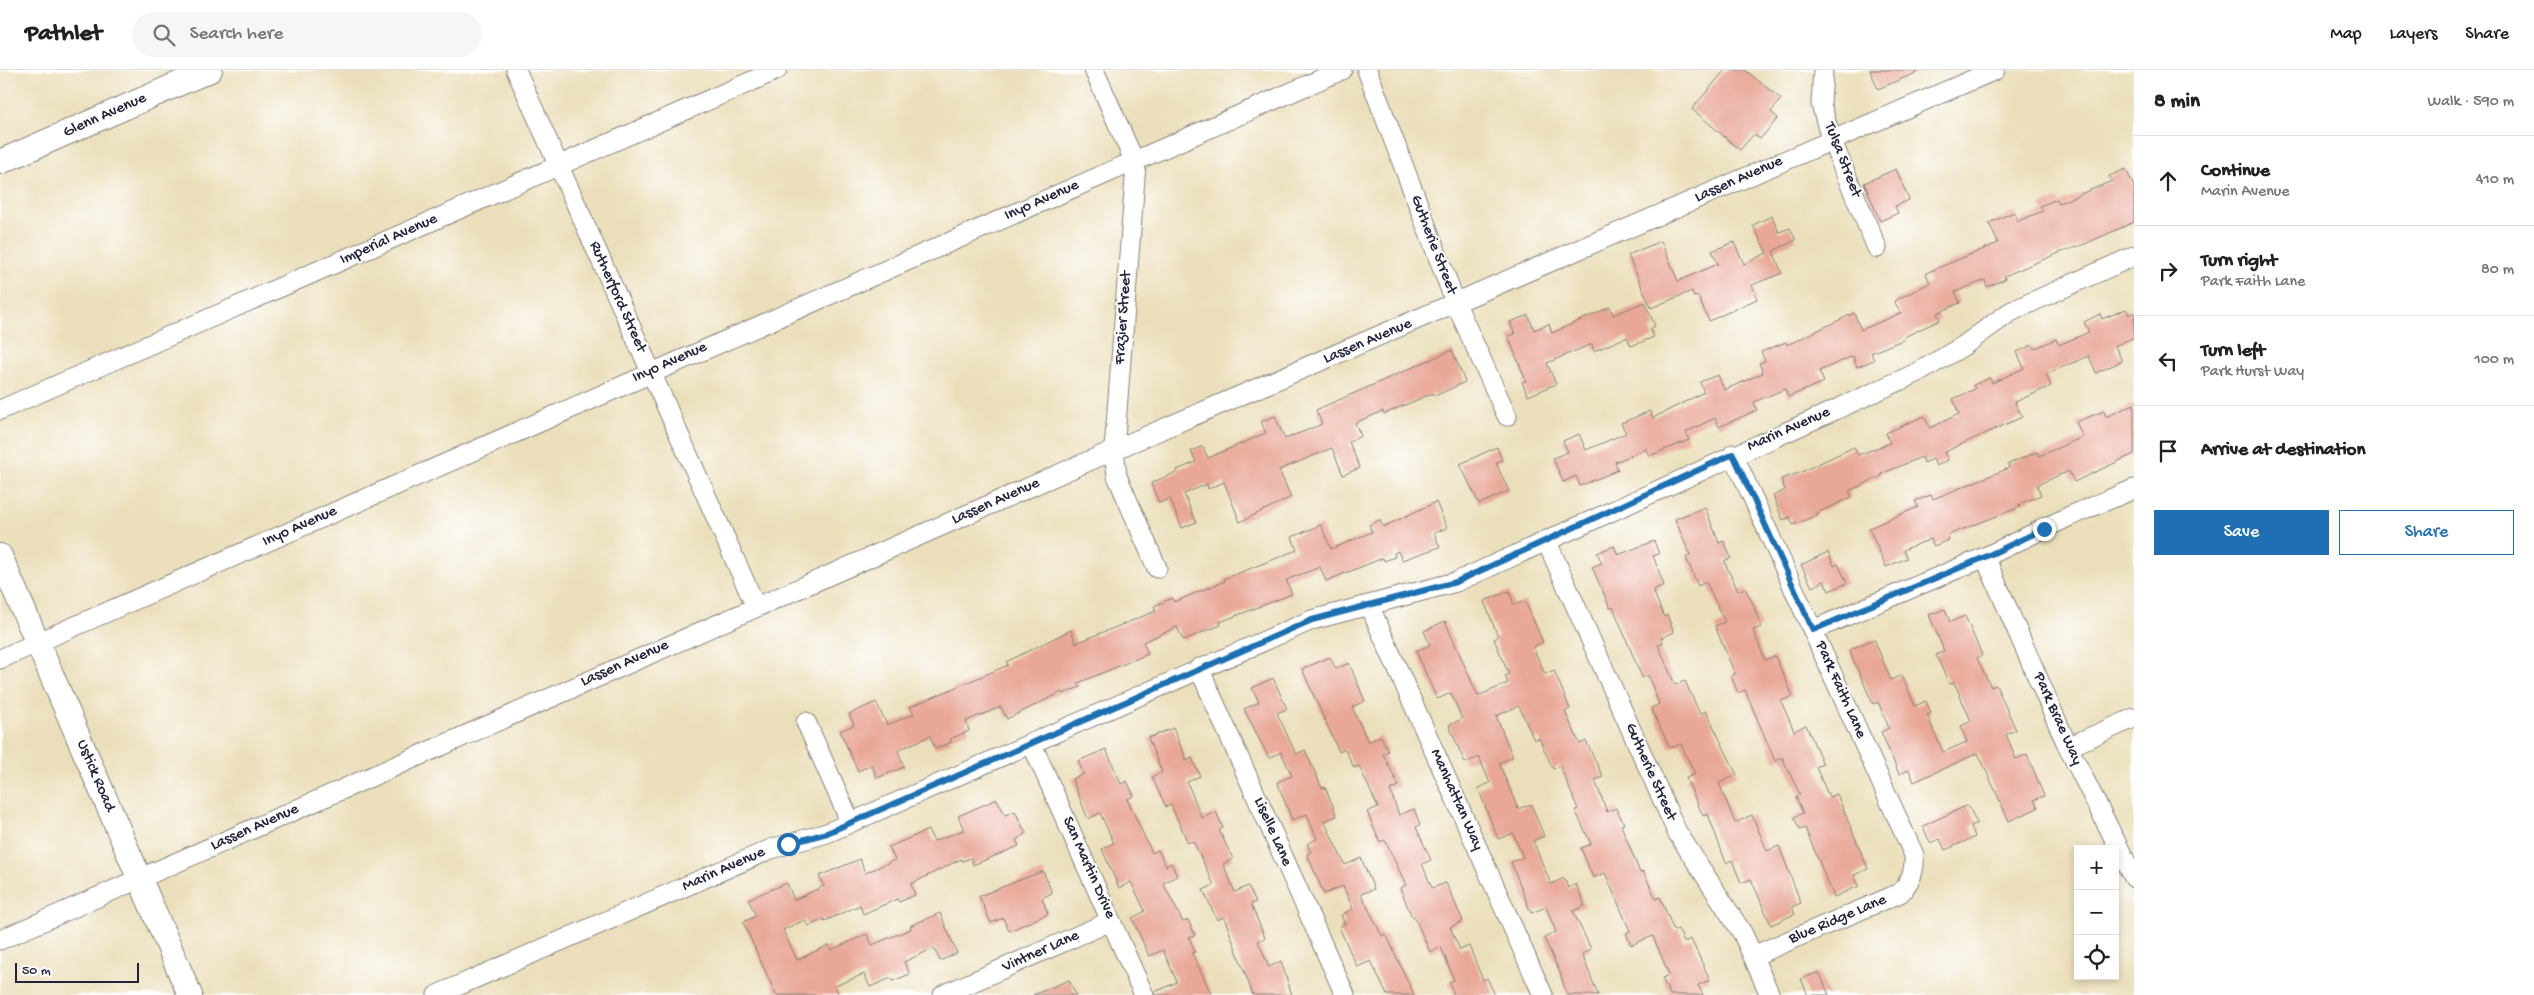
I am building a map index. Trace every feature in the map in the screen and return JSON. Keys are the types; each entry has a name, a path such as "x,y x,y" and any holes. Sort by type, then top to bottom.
{"street":[{"name":"Glenn Avenue","path":"0,162 210,70"},
{"name":"Rutherford Street","path":"516,70 756,607"},
{"name":"Imperial Avenue","path":"0,410 777,70"},
{"name":"Frazier Street","path":"1094,70 1136,165 1114,450 1117,476 1157,568"},
{"name":"Inyo Avenue","path":"0,659 650,372 1342,70"},
{"name":"Gutherie Street","path":"1367,70 1456,304 1507,416"},
{"name":"Tulsa Street","path":"1823,70 1821,104 1831,139 1877,248"},
{"name":"Lassen Avenue","path":"0,940 1114,450 1456,304 1831,139 1995,70"},
{"name":"Marin Avenue","path":"438,995 771,849 827,833 850,821 1312,620 1456,582 1733,454 1921,371 1963,346 2010,312 2134,256"},
{"name":"Park Faith Lane","path":"1733,454 1914,855 1914,873"},
{"path":"1813,630 1985,557 2070,516 2134,489"},
{"name":"Gutherie Street","path":"1546,540 1678,832 1728,909 1753,956 1770,995"},
{"name":"Ustick Road","path":"0,556 190,995"},
{"name":"Park Brae Way","path":"1985,557 2068,747 2134,878"},
{"name":"Manhattan Way","path":"1369,605 1544,995"},
{"name":"Liselle Lane","path":"1199,668 1345,995"},
{"path":"2068,747 2134,718"},
{"path":"806,722 850,821"},
{"name":"San Martin Drive","path":"1031,742 1144,995"},
{"name":"Blue Ridge Lane","path":"1753,956 1900,893 1909,884 1914,873"},
{"name":"Vintner Lane","path":"943,995 1111,922"}],"building":[{"path":"1725,70 1745,70 1781,99 1771,112 1778,118 1760,139 1754,134 1740,150 1692,109"},
{"path":"1870,70 1923,70 1878,89"},
{"path":"1896,169 1909,200 1895,206 1898,213 1880,221 1864,183"},
{"path":"2126,169 2134,187 2134,222 2085,244 2004,276 2005,279 1987,287 1985,280 1955,292 1960,303 1937,313 1940,320 1904,337 1905,339 1871,353 1874,360 1857,367 1853,356 1819,371 1824,382 1788,397 1785,389 1754,402 1757,410 1719,427 1715,418 1686,432 1689,440 1649,456 1646,449 1615,462 1618,470 1580,486 1576,476 1563,482 1553,458 1568,452 1563,441 1579,434 1586,450 1626,433 1621,423 1650,411 1653,418 1704,392 1700,382 1718,375 1724,390 1763,373 1759,363 1765,361 1761,352 1786,342 1787,345 1854,313 1861,330 1901,313 1894,301 1930,283 1926,273 1998,243 1989,223 2014,212 2018,221 2043,211 2040,206 2057,199 2059,203 2112,181 2109,176"},
{"path":"1772,216 1779,232 1790,228 1796,240 1773,251 1782,273 1752,285 1757,299 1709,321 1698,296 1694,297 1692,291 1651,308 1628,255 1661,241 1678,281 1718,264 1712,251 1734,242 1744,264 1767,253 1753,225"},
{"path":"1645,302 1655,326 1650,329 1654,337 1631,346 1627,337 1594,351 1592,344 1547,363 1556,384 1528,396 1522,382 1526,381 1508,336 1515,334 1510,322 1528,315 1534,330 1549,324 1552,333 1610,307 1613,315"},
{"path":"2126,309 2129,315 2134,312 2134,337 2115,346 2122,361 2096,373 2089,356 2046,374 2051,386 2015,402 2022,417 1944,453 1948,460 1936,466 1933,459 1924,463 1922,457 1881,474 1882,476 1849,491 1852,497 1817,513 1817,515 1793,525 1790,517 1783,520 1773,496 1785,490 1781,479 1799,473 1854,447 1858,455 1890,443 1886,433 1924,416 1930,428 1959,414 1953,399 1975,389 1973,385 1990,378 1992,383 2024,368 2017,352 2032,345 2034,349 2056,339 2059,345 2089,332 2084,322 2100,314 2102,319"},
{"path":"1452,350 1465,382 1435,396 1433,393 1384,414 1383,411 1355,423 1361,436 1349,442 1360,468 1343,475 1332,448 1279,470 1291,497 1240,522 1224,482 1208,489 1207,484 1184,494 1196,522 1182,528 1170,499 1159,503 1151,483 1196,462 1191,451 1203,446 1208,458 1266,433 1261,422 1275,416 1285,439 1322,424 1316,410"},
{"path":"2134,404 2134,454 2074,482 2069,471 2037,485 2041,495 2019,504 2020,507 1948,535 1949,540 1934,546 1931,539 1903,550 1907,558 1886,567 1869,528 1918,507 1915,501 1931,495 1933,499 2009,468 2008,464 2037,452 2039,456 2083,437 2076,422 2104,411 2106,417"},
{"path":"1497,447 1502,460 1496,463 1509,491 1479,504 1460,464"},
{"path":"1436,502 1447,528 1434,533 1440,547 1402,560 1398,551 1394,553 1395,557 1384,561 1383,558 1326,581 1320,567 1286,580 1292,594 1220,622 1221,625 1183,640 1177,627 1143,642 1148,654 1078,683 1080,687 1063,694 1062,692 1007,719 1001,707 966,721 969,731 950,739 952,742 935,749 930,736 903,748 898,751 904,767 877,778 872,765 858,771 840,731 854,725 849,714 876,702 887,725 914,714 910,707 1008,665 1006,662 1071,630 1076,643 1156,611 1154,606 1172,598 1174,602 1225,581 1224,579 1297,550 1292,537 1321,525 1331,549 1372,532 1369,525 1380,520 1383,527"},
{"path":"1705,507 1719,543 1724,541 1731,558 1724,561 1738,591 1745,588 1753,604 1761,627 1753,630 1765,660 1775,656 1793,696 1781,701 1794,731 1806,725 1823,764 1816,767 1829,797 1837,794 1868,869 1854,875 1859,886 1834,897 1805,828 1800,830 1794,817 1803,813 1796,797 1800,795 1782,757 1775,761 1745,690 1738,693 1731,676 1735,674 1715,626 1725,622 1706,582 1698,586 1686,557 1690,555 1675,519"},
{"path":"1654,541 1659,554 1653,556 1664,585 1653,590 1664,617 1667,615 1674,632 1661,638 1663,643 1658,645 1675,685 1685,681 1700,714 1706,711 1737,775 1719,783 1735,823 1752,815 1767,851 1779,846 1801,903 1792,907 1795,914 1771,925 1751,879 1741,883 1732,860 1726,863 1708,814 1703,816 1686,778 1695,774 1681,744 1670,748 1651,708 1659,704 1648,675 1642,678 1613,607 1610,608 1592,567 1602,563 1597,553 1614,546 1618,555"},
{"path":"1828,552 1834,566 1838,564 1847,583 1829,591 1824,581 1812,587 1801,565"},
{"path":"1509,591 1514,605 1525,601 1543,642 1533,647 1545,674 1554,670 1570,709 1565,712 1580,744 1586,741 1603,777 1595,780 1607,812 1616,808 1624,824 1621,825 1640,873 1643,871 1656,899 1660,897 1674,931 1678,929 1684,942 1691,939 1710,980 1698,985 1703,995 1670,995 1662,978 1669,975 1653,936 1631,945 1626,933 1630,931 1605,873 1593,878 1581,848 1591,844 1575,810 1578,809 1560,766 1553,769 1539,738 1534,740 1519,706 1496,716 1513,757 1499,763 1518,809 1531,804 1544,836 1533,841 1551,884 1564,878 1568,888 1576,884 1585,906 1573,911 1591,949 1582,954 1598,995 1567,995 1560,973 1544,938 1556,932 1546,907 1531,913 1511,862 1523,857 1513,833 1498,839 1478,788 1490,783 1479,757 1465,763 1449,725 1462,719 1451,693 1437,699 1416,651 1430,645 1424,631 1445,621 1478,696 1508,683 1505,676 1509,674 1494,639 1498,637 1484,601"},
{"path":"1945,609 1950,622 1965,616 1982,655 1977,658 1991,687 1996,685 2016,730 2006,734 2016,759 2027,754 2044,796 2034,800 2038,808 2009,821 1978,753 1914,782 1909,770 1899,774 1881,732 1889,728 1878,702 1873,704 1849,650 1874,639 1891,680 1902,675 1915,706 1926,701 1931,713 1927,715 1943,752 1967,742 1961,726 1971,721 1954,682 1949,684 1936,655 1944,651 1929,615"},
{"path":"1330,657 1336,669 1349,663 1365,701 1352,707 1368,742 1381,736 1388,751 1383,754 1399,786 1390,790 1399,815 1414,809 1420,825 1416,827 1431,860 1422,864 1432,888 1446,883 1463,921 1450,927 1460,950 1469,946 1483,980 1487,978 1495,995 1454,995 1449,982 1454,980 1441,947 1430,952 1414,916 1412,917 1400,888 1406,885 1385,840 1380,842 1367,812 1378,807 1359,766 1354,768 1345,749 1339,752 1302,669"},
{"path":"1273,678 1287,709 1277,713 1296,754 1305,750 1322,788 1325,787 1337,816 1324,821 1345,865 1361,858 1374,889 1361,894 1382,936 1386,934 1414,995 1387,995 1371,961 1357,967 1339,927 1345,924 1341,915 1353,909 1343,886 1324,894 1307,854 1311,852 1307,844 1317,839 1307,814 1292,820 1277,782 1292,776 1281,752 1269,758 1244,709 1259,702 1252,688"},
{"path":"1173,728 1187,761 1192,758 1200,776 1187,782 1202,818 1216,812 1223,828 1219,830 1233,859 1223,864 1235,892 1248,886 1256,902 1251,904 1265,938 1258,941 1269,967 1281,961 1292,995 1253,995 1224,917 1217,920 1203,890 1214,885 1193,841 1188,843 1171,805 1166,807 1152,777 1162,772 1148,738"},
{"path":"1106,749 1121,784 1127,781 1134,796 1127,799 1152,853 1158,850 1166,866 1171,863 1177,876 1163,883 1183,922 1188,920 1195,935 1189,937 1195,952 1192,953 1212,995 1155,995 1155,992 1177,982 1163,950 1149,956 1132,918 1145,911 1131,882 1119,888 1102,849 1114,843 1100,813 1088,819 1072,779 1084,774 1078,761"},
{"path":"997,799 1005,815 1015,811 1026,834 1016,840 1019,846 973,865 971,858 962,861 961,859 911,884 915,895 899,902 897,899 863,914 860,905 825,921 824,919 808,926 805,920 783,930 797,960 829,945 831,950 867,934 872,945 911,929 910,926 940,913 957,953 940,961 934,948 904,962 910,974 893,981 891,978 870,987 864,974 835,986 839,995 776,995 743,922 756,916 748,899 787,883 794,900 824,886 819,876 860,859 865,873 895,860 889,847 928,830 934,841 964,830 958,816"},
{"path":"1968,805 1977,823 1971,826 1975,837 1945,850 1940,839 1930,843 1923,826"},
{"path":"1043,871 1052,893 1042,898 1048,914 1009,931 1003,918 991,923 979,896"},
{"path":"1819,972 1829,995 1808,995 1801,979"},
{"path":"1069,980 1076,995 1033,995"}],"route":[{"path":"788,844 827,833 850,821 1312,620 1456,582 1733,454 1813,630 1985,557 2044,529"}]}
